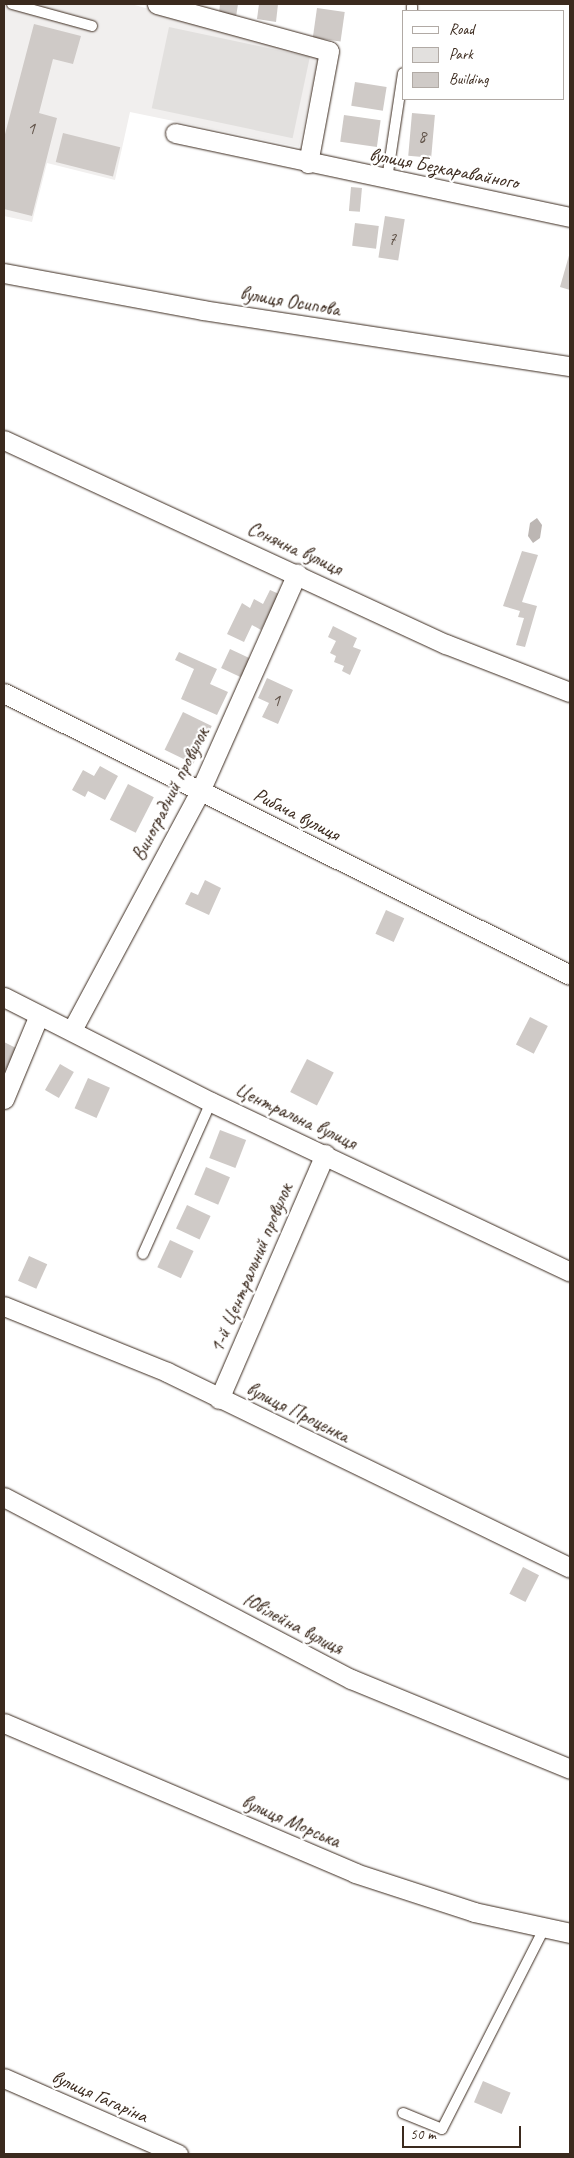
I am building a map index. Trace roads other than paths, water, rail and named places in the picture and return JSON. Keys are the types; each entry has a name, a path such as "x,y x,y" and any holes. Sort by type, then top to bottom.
{"street":[{"path":"157,4 329,51 308,164"},
{"name":"вулиця Безкаравайного","path":"175,133 308,164 570,216"},
{"name":"вулиця Осипова","path":"4,273 203,310 570,366"},
{"name":"Сонячна вулиця","path":"4,440 298,573 446,644 570,692"},
{"name":"Виноградний провулок","path":"72,1030 201,790 298,573"},
{"name":"Рибача вулиця","path":"4,693 570,975"},
{"name":"Центральна вулиця","path":"4,997 211,1102 325,1154 570,1272"},
{"path":"4,1099 40,1015"},
{"name":"1-й Центральний провулок","path":"219,1399 325,1154"},
{"name":"вулиця Проценка","path":"4,1306 105,1344 570,1568"},
{"name":"Ювілейна вулиця","path":"4,1497 351,1679 570,1769"},
{"name":"вулиця Морська","path":"4,1723 355,1873 466,1910 570,1932"},
{"name":"вулиця Гагаріна","path":"4,2078 178,2154"}],"lane":[{"path":"12,4 92,26"},
{"path":"387,179 402,80"},
{"path":"143,1254 211,1102"},
{"path":"403,2113 442,2128 545,1927"}]}
